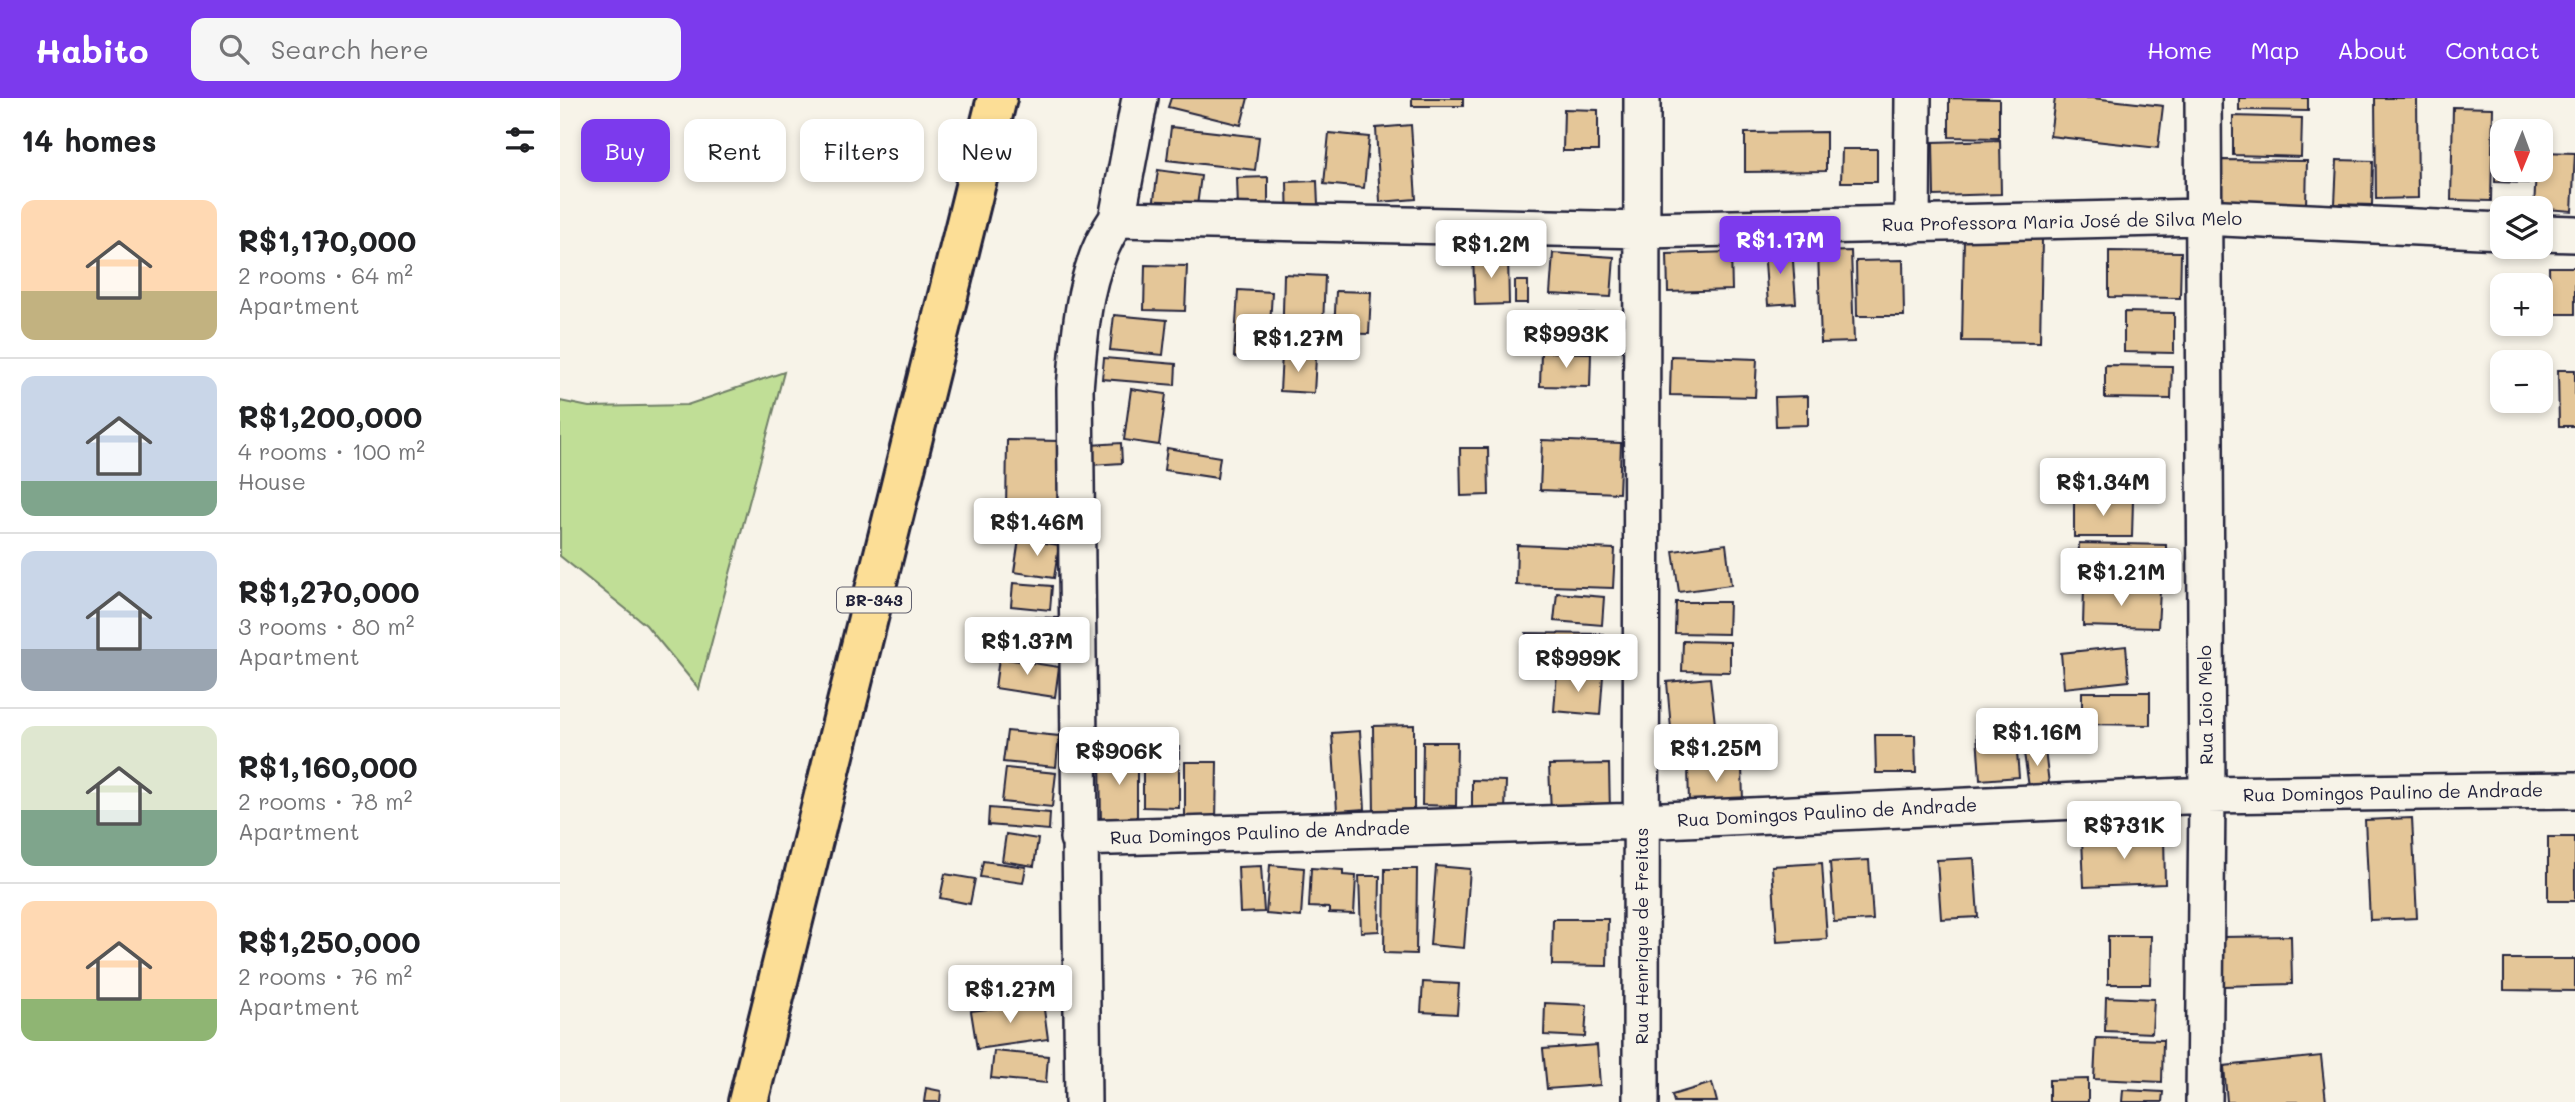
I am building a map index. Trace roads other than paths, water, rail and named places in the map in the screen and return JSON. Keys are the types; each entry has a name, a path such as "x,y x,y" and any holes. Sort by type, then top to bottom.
{"highway":[{"name":"BR-343","path":"748,1102 900,501 997,98"}],"street":[{"path":"1083,1102 1078,838 1076,389 1089,285 1106,235 1116,219 1140,98"},
{"name":"Rua Henrique de Freitas","path":"1642,98 1642,1102"},
{"path":"1912,225 1913,98"},
{"name":"Rua Ioio Melo","path":"2203,98 2207,796 2204,1102"},
{"name":"Rua Professora Maria José de Silva Melo","path":"1116,219 1644,230 2202,216 2490,230"},
{"path":"2553,233 2575,234"},
{"name":"Rua Domingos Paulino de Andrade","path":"1078,838 1642,821 2207,796 2575,790"}]}
